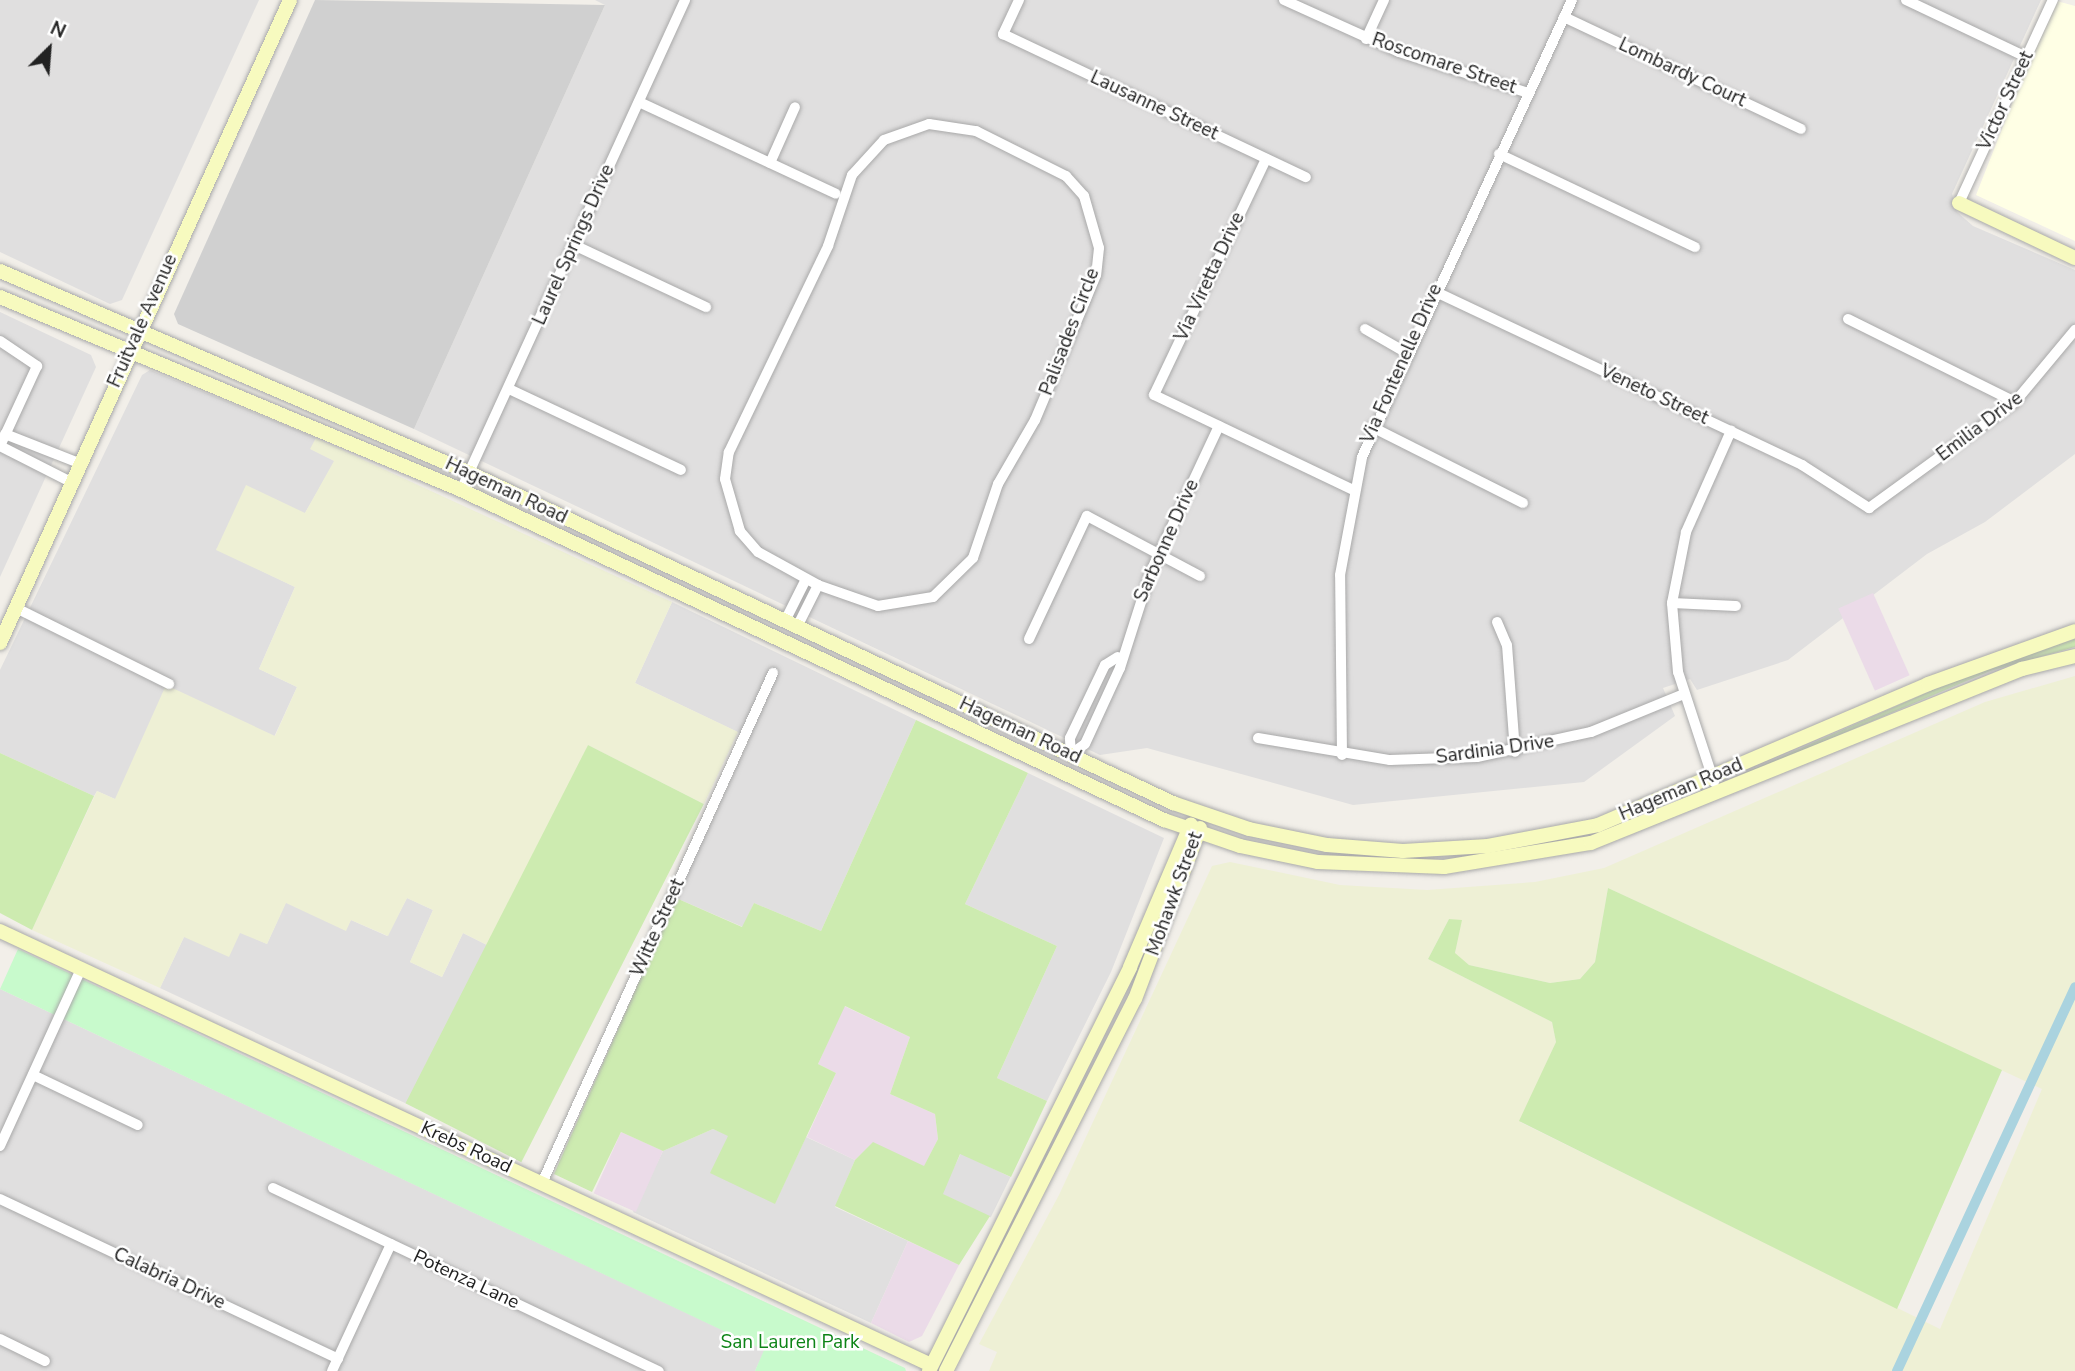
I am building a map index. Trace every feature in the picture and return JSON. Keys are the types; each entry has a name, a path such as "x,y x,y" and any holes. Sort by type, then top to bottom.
{"main road":[{"name":"Fruitvale Avenue","path":"0,643 137,331 290,0"},
{"path":"1959,203 2075,258"},
{"name":"Hageman Road","path":"0,271 470,473 1200,815 1327,845 1403,850 1488,846 1598,825 1928,684 2075,631"},
{"name":"Hageman Road","path":"0,297 461,490 1185,829 1200,835 1318,862 1444,867 1591,843 1719,795 2022,669 2075,656"},
{"path":"258,405 298,405 359,426"},
{"path":"696,601 714,599 775,627 791,624"},
{"path":"969,726 1060,760 1071,754"},
{"name":"Mohawk Street","path":"931,1369 1130,967 1185,829 1200,815"},
{"name":"Mohawk Street","path":"946,1371 1135,999 1200,835 1200,815"},
{"name":"Krebs Road","path":"0,931 542,1183 931,1369"}],"street":[{"name":"Laurel Springs Drive","path":"461,490 685,0"},
{"name":"Lausanne Street","path":"1019,0 1003,34 1306,177"},
{"name":"Roscomare Street","path":"1284,0 1366,38 1528,93"},
{"path":"1366,38 1384,0"},
{"name":"Via Fontenelle Drive","path":"1342,755 1340,575 1353,490 1372,427 1572,0"},
{"path":"1906,0 2026,57"},
{"name":"Victor Street","path":"1959,203 2053,0"},
{"name":"Lombardy Court","path":"1563,17 1801,129"},
{"path":"639,102 836,194"},
{"path":"770,163 796,107"},
{"name":"Palisades Circle","path":"929,124 976,131 1043,162 1084,197 1099,248 1096,275 1035,420 998,484 973,558 933,597 906,605 878,606 806,579 758,552 740,531 724,479 729,452 828,246 852,176 884,140 929,124"},
{"path":"1499,154 1695,247"},
{"name":"Via Viretta Drive","path":"1219,426 1154,395 1266,159"},
{"path":"574,245 706,307"},
{"name":"Veneto Street","path":"1434,291 1826,478 1869,508"},
{"path":"1848,319 2015,402"},
{"path":"1366,329 1405,352"},
{"name":"Emilia Drive","path":"1869,508 2015,402 2075,330"},
{"path":"0,341 37,366 0,446 71,482"},
{"path":"509,389 681,470"},
{"path":"1219,426 1353,490"},
{"name":"Sarbonne Drive","path":"1071,754 1085,744 1119,668 1118,657 1160,551 1219,426"},
{"path":"1372,427 1523,503"},
{"path":"1719,795 1684,694 1672,603 1686,532 1731,431"},
{"path":"5,434 79,463"},
{"path":"32,460 38,449"},
{"path":"1029,639 1087,516 1160,551 1200,576"},
{"path":"791,624 798,595 806,579"},
{"path":"791,624 810,601 818,585"},
{"path":"798,595 810,601"},
{"path":"1672,603 1736,606"},
{"path":"16,608 169,684"},
{"path":"1497,622 1507,645 1515,751"},
{"name":"Sarbonne Drive","path":"1071,754 1070,737 1105,665 1118,657"},
{"name":"Witte Street","path":"542,1183 773,673"},
{"name":"Sardinia Drive","path":"1258,738 1342,755 1419,761 1515,751 1591,732 1684,694"},
{"path":"0,1146 81,969"},
{"path":"33,1075 138,1125"},
{"name":"Potenza Lane","path":"273,1188 659,1371"},
{"name":"Calabria Drive","path":"0,1199 338,1359"},
{"path":"332,1371 391,1244"},
{"path":"0,1339 45,1360"}],"shaded area":[{"path":"0,0 259,0 122,300 110,304 0,252"},
{"path":"315,0 605,5 414,429 178,324 174,314"},
{"path":"595,0 2041,0 1952,194 1957,212 1973,226 2075,270 2075,454 1985,522 1927,554 1788,660 1697,690 1690,679 1663,688 1675,716 1584,782 1353,805 1147,748 1100,755 414,429 605,5"},
{"path":"2053,0 2075,6 2075,241 1976,195"},
{"path":"0,312 91,355 96,367 0,577"},
{"path":"150,370 316,438 311,449 335,461 305,513 216,549 295,587 259,669 297,687 274,737 115,799 97,791 94,796 0,753 0,670 142,375"},
{"path":"316,438 672,602 635,683 738,732 704,804 588,745 495,949 463,933 442,977 410,962 433,910 407,898 388,936 351,920 346,931 286,903 267,944 240,933 229,957 184,937 160,988 32,930 97,791 115,799 166,685 275,736 297,687 259,669 295,587 216,550 246,485 305,513 334,461 310,449"},
{"path":"1873,593 1910,675 1875,691 1838,608"},
{"path":"672,602 916,720 821,931 754,903 743,927 676,898 750,738 635,683"},
{"path":"2075,676 2075,1371 989,1371 997,1352 979,1344 1059,1195 1212,866 1230,862 1340,885 1427,890 1535,882 1604,868 1985,702","holes":["1608,888 2042,1089 1940,1329 1520,1122 1556,1042 1552,1022 1428,959 1449,919 1461,921 1455,954 1469,965 1550,983 1580,979 1595,962"]},
{"path":"1028,773 1164,838 1111,972 1047,1101 997,1078 1057,946 965,904"},
{"path":"407,898 433,910 410,962 442,977 463,933 495,949 422,1111 160,988 184,937 240,932 267,944 286,902 345,930 351,920 387,936"},
{"path":"0,989 765,1350 755,1371 0,1371"},
{"path":"844,1006 910,1037 890,1094 935,1114 938,1139 924,1167 873,1143 855,1160 807,1137 836,1073 818,1064"},
{"path":"713,1129 728,1135 775,1203 806,1137 855,1160 835,1207 908,1241 871,1323 633,1212 663,1151"},
{"path":"621,1132 663,1151 636,1212 594,1193"},
{"path":"961,1153 1010,1177 991,1218 941,1193"},
{"path":"908,1241 959,1265 922,1336 909,1342 871,1323"}],"green space":[{"path":"2075,639 2075,647 1990,671 1743,776 1742,774 1976,671"},
{"path":"916,720 1028,773 965,904 1057,946 997,1078 1047,1101 1011,1177 960,1154 943,1194 990,1216 959,1265 835,1206 855,1160 873,1142 924,1166 938,1139 935,1114 890,1094 910,1037 845,1006 818,1064 836,1073 775,1204 710,1173 728,1136 713,1129 663,1151 621,1132 592,1192 554,1174 676,898 742,927 754,903 821,931"},
{"path":"588,745 704,804 521,1162 405,1103"},
{"path":"0,753 94,796 32,930 0,913"},
{"path":"1608,888 2002,1070 1897,1309 1519,1121 1556,1042 1552,1022 1428,959 1449,919 1462,920 1455,953 1469,965 1550,983 1580,979 1595,962"},
{"name":"San Lauren Park","path":"18,949 905,1368 906,1371 755,1371 764,1350 0,989"}],"waterway":[{"path":"1897,1371 2075,987"}]}
